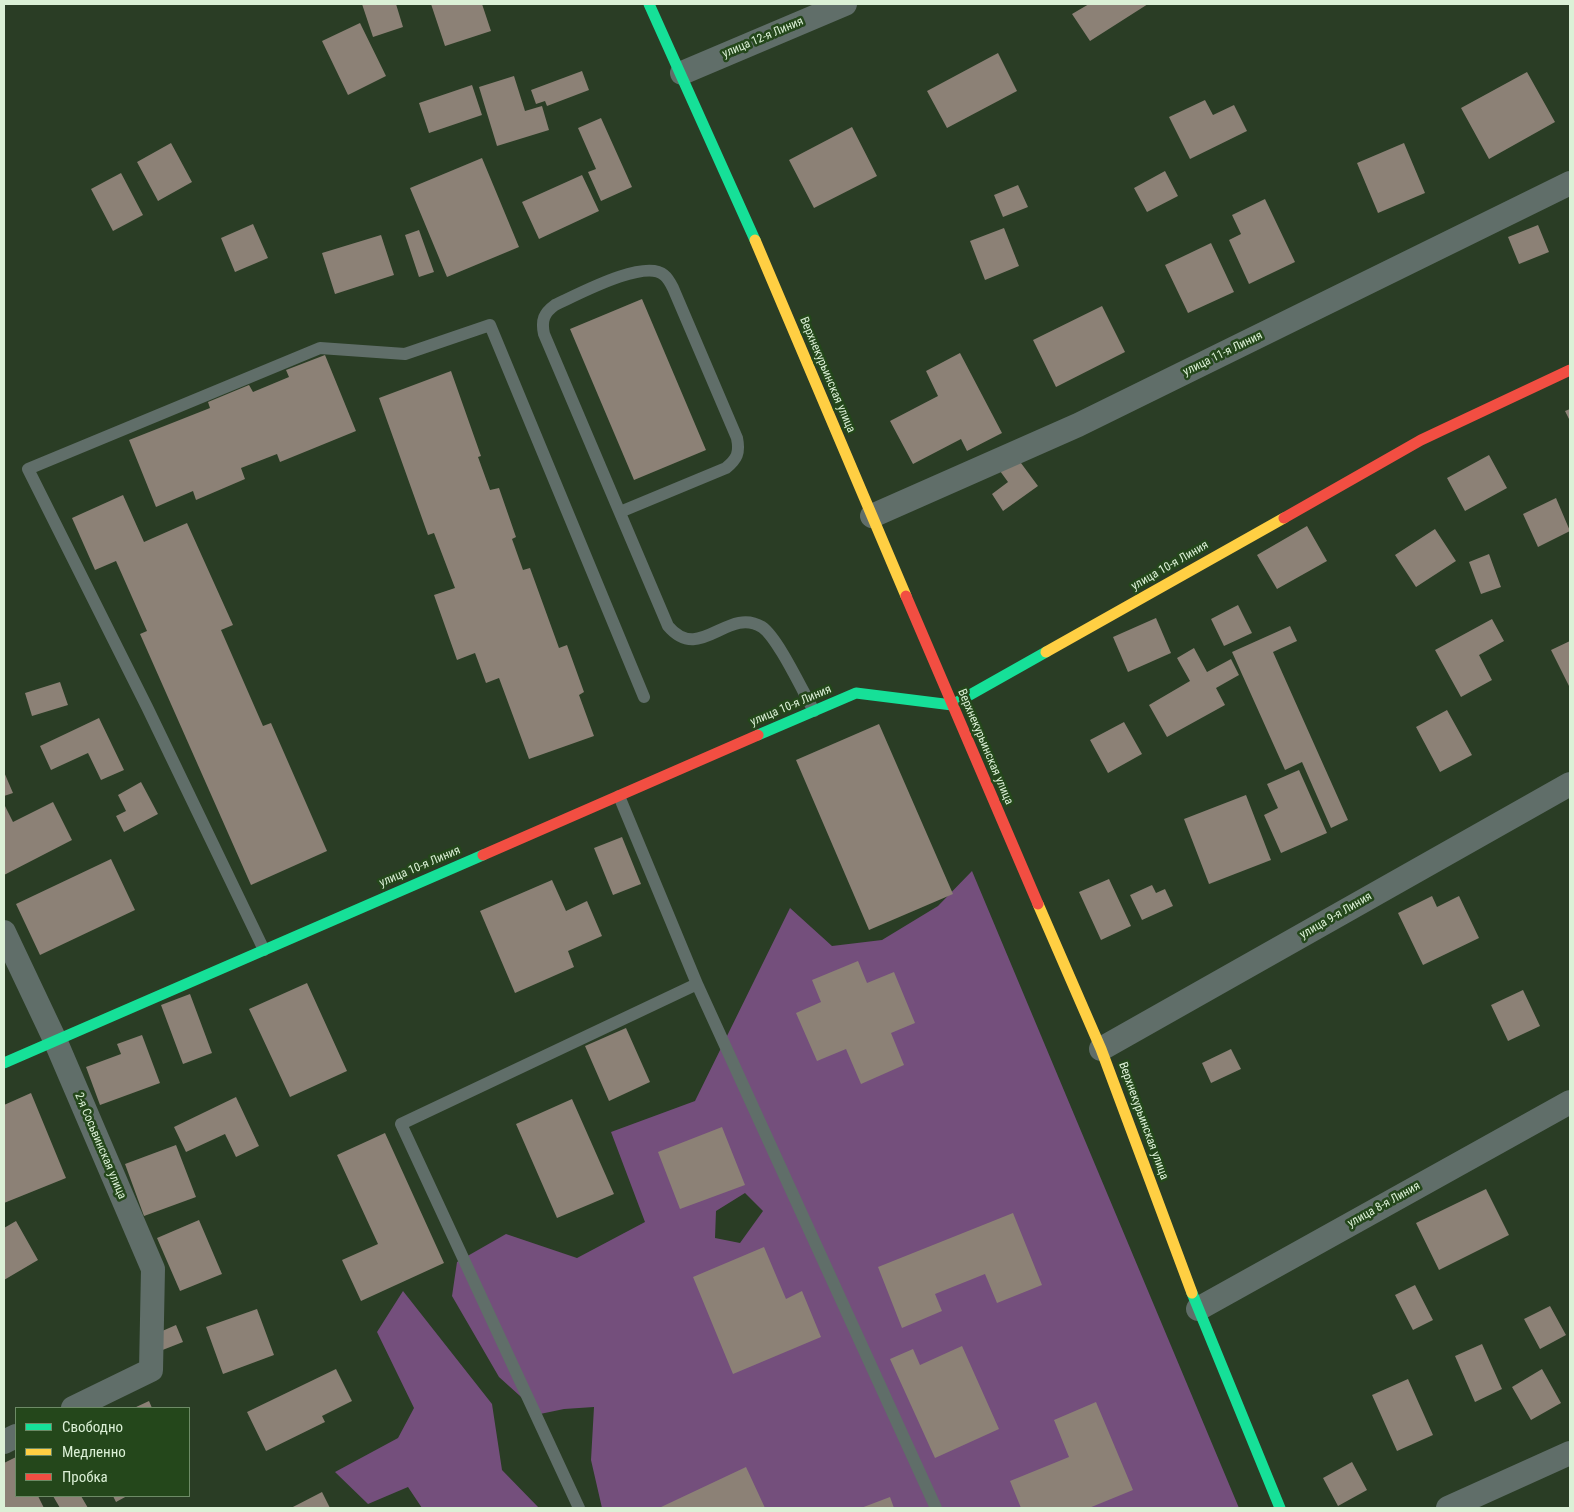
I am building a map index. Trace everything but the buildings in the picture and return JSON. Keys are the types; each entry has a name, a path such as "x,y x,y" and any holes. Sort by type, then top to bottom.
{"street":[{"name":"Верхнекурьинская улица","path":"649,4 682,73 1101,1049 1198,1309 1280,1508"},
{"name":"улица 12-я Линия","path":"682,73 845,4"},
{"name":"улица 11-я Линия","path":"872,516 1078,425 1570,183"},
{"name":"улица 10-я Линия","path":"4,1063 856,693 952,705 1421,440 1570,370"},
{"name":"улица 9-я Линия","path":"1101,1049 1570,784"},
{"name":"2-я Сосьвинская улица","path":"4,932 55,1040 153,1269 151,1370 75,1407"},
{"name":"улица 8-я Линия","path":"1198,1309 1570,1102"},
{"path":"1448,1508 1570,1453"}],"lane":[{"path":"620,512 726,468 736,460 739,450 737,438 673,288 664,274 651,270 634,271 555,305 546,311 542,322 544,334 668,626 675,634 687,640 698,639 735,623 752,623 762,627 773,638 814,711"},
{"path":"264,950 147,707 28,469 320,348 405,354 490,325 644,697"},
{"path":"619,796 697,984 936,1508"},
{"path":"578,1508 401,1124 697,984"}],"shaded area":[{"path":"972,871 1239,1508 602,1508 591,1460 594,1407 564,1409 540,1414 499,1377 452,1296 457,1262 506,1234 577,1258 645,1222 611,1132 695,1101 790,908 832,946 882,940 938,906","holes":["745,1193 763,1211 740,1243 715,1238 716,1211"]},
{"path":"403,1291 492,1404 502,1470 539,1508 422,1508 408,1487 368,1504 335,1472 398,1438 414,1408 377,1332"}],"traffic: fast":[{"path":"649,4 755,240"},
{"path":"758,735 856,693 952,705 1046,652"},
{"path":"4,1063 483,855"},
{"path":"1192,1293 1280,1508"}],"traffic: slow":[{"path":"755,240 906,596"},
{"path":"1046,652 1284,518"},
{"path":"1038,904 1101,1049 1192,1293"}],"traffic: jam":[{"path":"1284,518 1421,440 1570,370"},
{"path":"906,596 1038,904"},
{"path":"483,855 758,735"}]}
